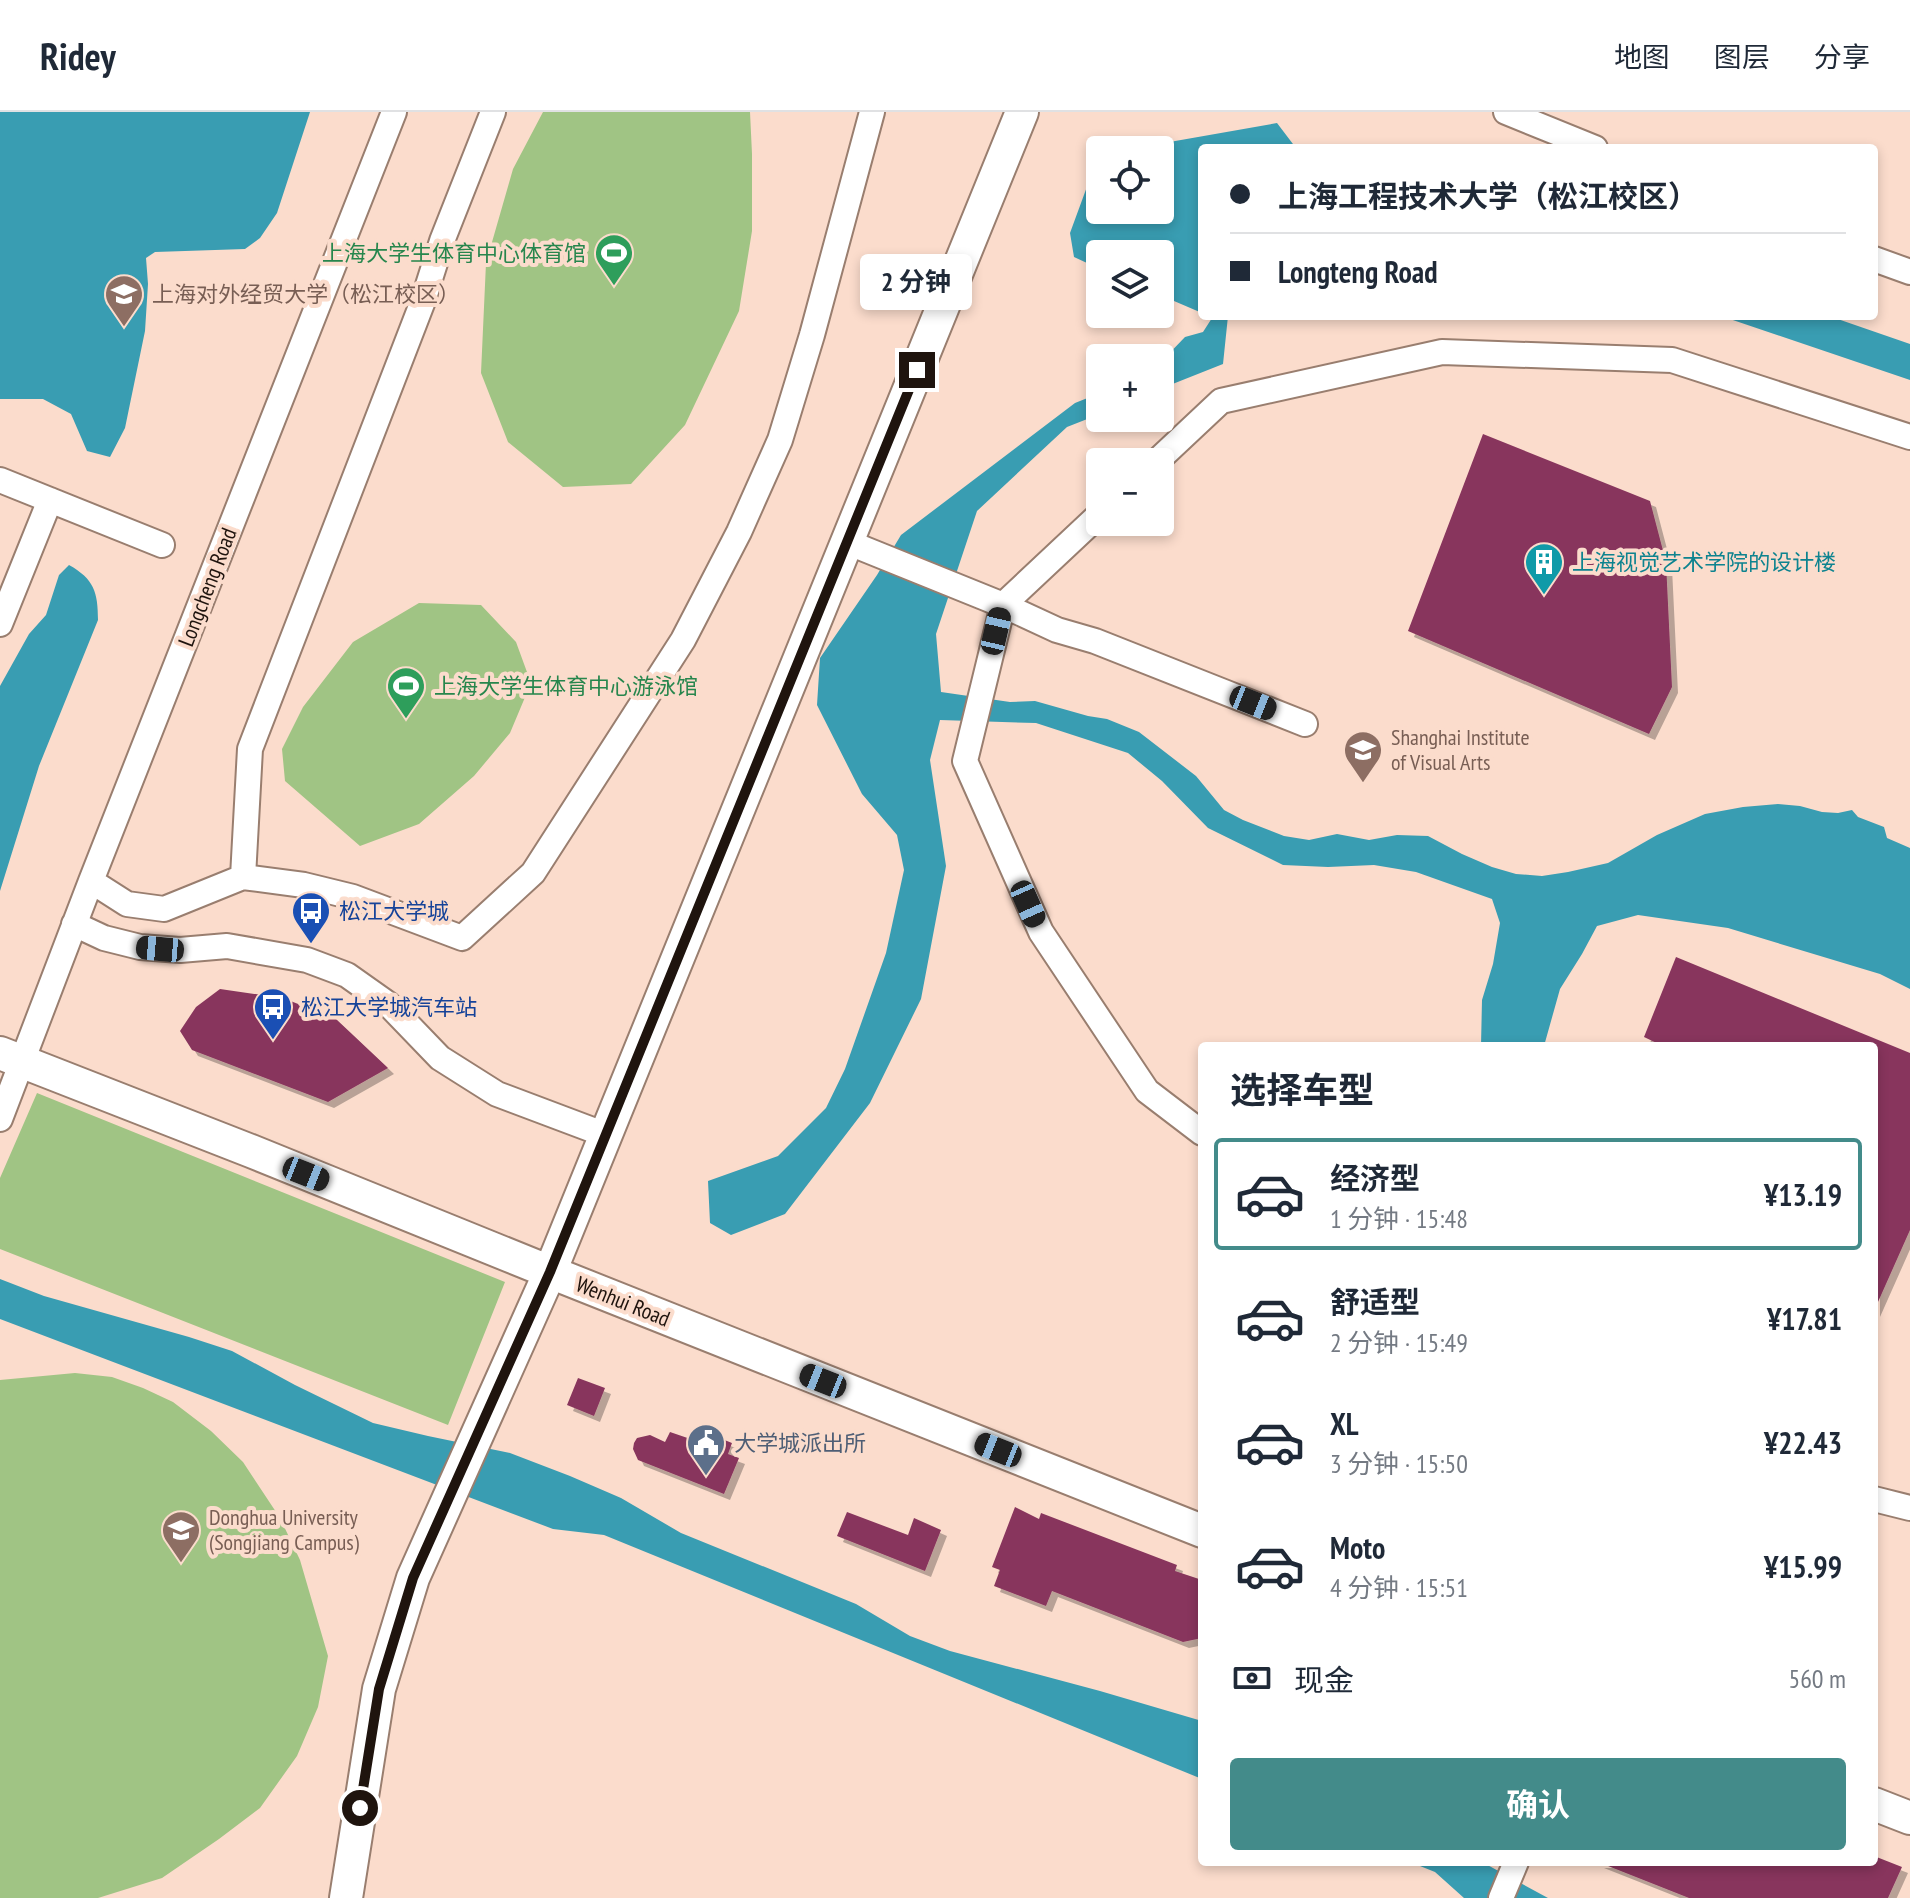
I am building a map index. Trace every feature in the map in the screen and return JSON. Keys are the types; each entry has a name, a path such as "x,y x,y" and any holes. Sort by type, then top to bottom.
{"main road":[{"path":"346,1898 379,1689 413,1578 550,1272 1022,112"},
{"name":"Wenhui Road","path":"11,1057 1198,1529"},
{"path":"1878,1806 1910,1818"}],"street":[{"name":"Longcheng Road","path":"0,1119 11,1057 74,924 394,112"},
{"path":"243,877 250,749 493,112"},
{"path":"91,881 127,904 164,909 243,877 304,885 353,897 462,938 533,873 683,640 739,532 780,440 812,335 872,112"},
{"path":"1506,112 1585,144"},
{"path":"1878,260 1910,272"},
{"path":"1171,448 1221,401 1442,352 1672,360 1910,437"},
{"path":"0,480 162,545"},
{"path":"0,624 50,500"},
{"path":"1086,527 1003,605 965,761 1041,932 1147,1091 1198,1130"},
{"path":"847,542 1057,630 1095,641 1305,724"},
{"path":"74,924 104,938 140,947 180,950 227,946 307,960 347,975 388,1004 440,1058 497,1094 606,1135"},
{"path":"1878,1500 1910,1508"},
{"path":"1501,1898 1513,1866"}],"green space":[{"name":"上海大学生体育中心体育馆","path":"543,112 750,112 752,231 739,311 685,425 631,484 563,487 508,442 481,373 486,263 513,169"},
{"name":"上海大学生体育中心游泳馆","path":"419,603 481,605 516,642 531,683 510,733 474,776 419,824 360,846 285,781 282,749 303,707 353,642"},
{"path":"37,1093 505,1282 448,1425 0,1249 0,1178"},
{"name":"Donghua University (Songjiang Campus)","path":"75,1373 112,1377 173,1402 211,1431 243,1462 280,1518 300,1560 328,1656 318,1707 297,1756 260,1808 219,1839 162,1878 98,1898 0,1898 0,1380"}],"water":[{"path":"0,112 310,112 277,213 260,238 245,249 155,252 146,258 145,331 125,428 110,457 87,451 71,414 43,399 0,399"},
{"path":"1277,123 1293,144 1198,144 1198,311 1174,301 1174,240 1086,240 1086,263 1074,257 1070,233 1086,189 1086,224 1174,224 1174,141"},
{"path":"1211,320 1228,320 1223,364 1174,383 1174,348 1185,337 1203,332"},
{"path":"1733,320 1841,320 1910,344 1910,380"},
{"path":"1086,399 1086,420 1067,427 977,511 936,634 941,692 1010,702 1035,701 1107,719 1139,732 1196,776 1224,810 1284,836 1309,840 1337,834 1369,840 1397,835 1428,836 1492,867 1516,874 1542,876 1608,863 1657,835 1705,814 1778,804 1822,812 1852,810 1858,817 1884,827 1887,838 1910,848 1910,989 1880,974 1728,928 1638,915 1597,926 1560,989 1545,1042 1481,1042 1482,1000 1493,964 1500,923 1492,899 1416,872 1374,865 1283,865 1208,828 1162,781 1128,753 1036,723 940,720 930,760 946,866 921,999 870,1103 785,1214 731,1235 710,1223 708,1181 778,1156 826,1108 845,1069 886,953 904,870 897,835 862,794 817,705 820,658 901,535 1075,403"},
{"path":"69,565 93,587 98,620 39,766 0,891 0,686 29,634 46,615 59,575"},
{"path":"0,1279 44,1296 232,1351 373,1423 510,1453 621,1498 681,1533 856,1604 910,1636 950,1651 1198,1720 1198,1777 604,1535 553,1529 0,1319"},
{"path":"1420,1866 1489,1866 1548,1898 1464,1898 1435,1872"}],"building":[{"name":"上海视觉艺术学院的设计楼","path":"1483,434 1650,501 1666,562 1672,687 1649,734 1408,631"},
{"path":"1676,957 1910,1053 1910,1230 1878,1302 1878,1042 1655,1042 1644,1037"},
{"name":"松江大学城汽车站","path":"220,989 283,998 336,1019 388,1068 328,1102 192,1050 180,1031 196,1007"},
{"path":"578,1378 605,1388 594,1416 567,1405"},
{"name":"大学城派出所","path":"670,1432 708,1445 712,1435 732,1443 728,1454 739,1458 724,1494 638,1460 633,1449 637,1438 650,1435 665,1442"},
{"path":"1015,1507 1039,1519 1041,1513 1177,1565 1175,1571 1198,1579 1198,1639 1183,1642 1052,1591 1046,1606 994,1586 1000,1570 992,1567"},
{"path":"847,1512 908,1535 914,1518 941,1530 925,1571 837,1536"},
{"path":"1878,1858 1902,1867 1888,1898 1689,1898 1608,1866 1878,1866"}],"place":[{"name":"上海大学生体育中心体育馆","path":"614,287"},
{"name":"上海对外经贸大学（松江校区）","path":"124,328"},
{"name":"上海视觉艺术学院的设计楼","path":"1544,596"},
{"name":"上海大学生体育中心游泳馆","path":"406,720"},
{"name":"Shanghai Institute of Visual Arts","path":"1363,784"},
{"name":"松江大学城","path":"311,945"},
{"name":"松江大学城汽车站","path":"273,1041"},
{"name":"大学城派出所","path":"706,1477"},
{"name":"Donghua University (Songjiang Campus)","path":"181,1564"}],"route":[{"path":"360,1808 379,1689 413,1578 550,1272 917,370"}]}
